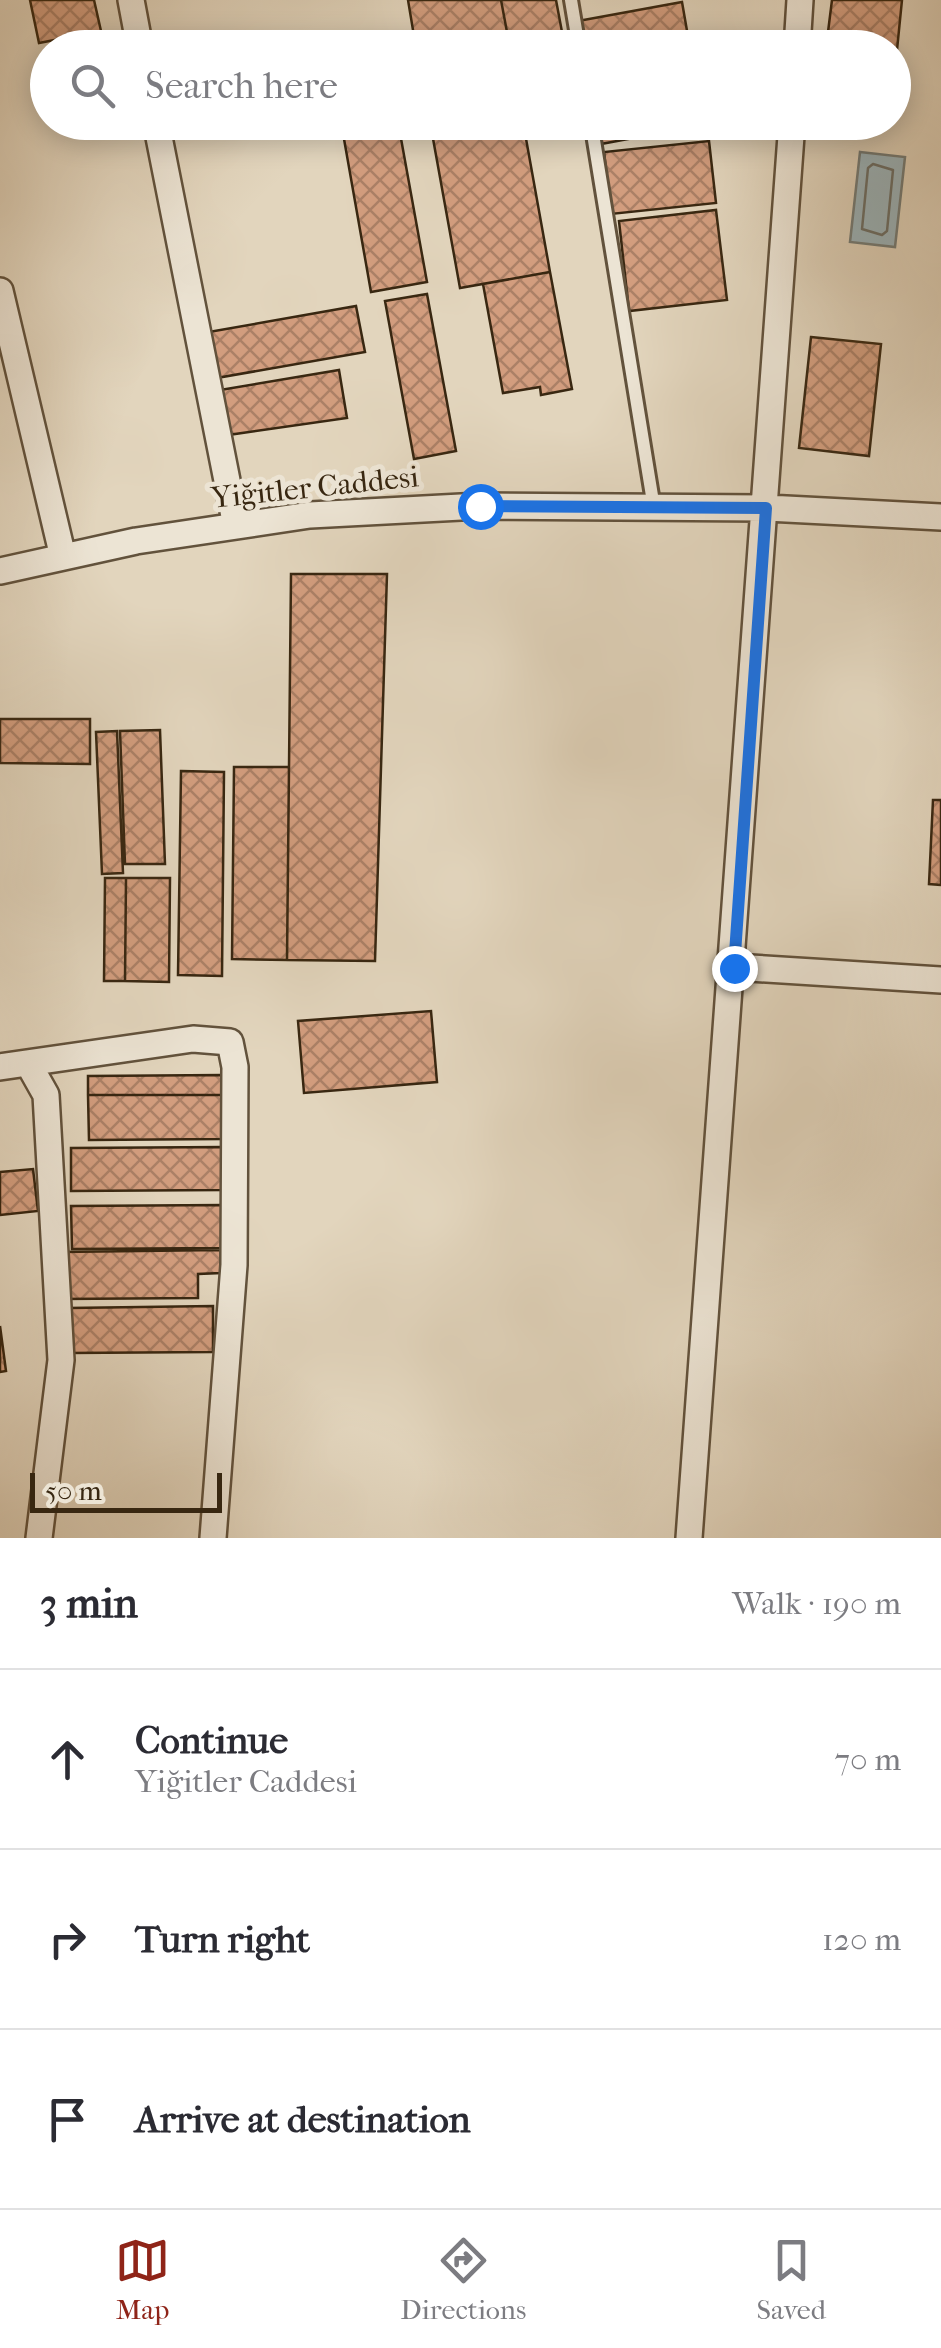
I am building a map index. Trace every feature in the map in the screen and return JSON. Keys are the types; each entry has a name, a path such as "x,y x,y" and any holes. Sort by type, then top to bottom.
{"street":[{"path":"130,0 136,30"},
{"path":"798,30 800,0"},
{"path":"160,140 236,526"},
{"path":"689,1538 734,968 791,140"},
{"path":"0,291 62,557"},
{"name":"Yiğitler Caddesi","path":"0,571 310,515 480,506 766,508 941,516"},
{"path":"734,968 941,980"},
{"path":"0,1067 193,1039 230,1042 235,1067 234,1264 213,1538"},
{"path":"28,1063 46,1095 61,1360 39,1538"}],"lane":[{"path":"571,0 576,30"},
{"path":"594,140 654,508"}],"water":[{"path":"860,152 905,157 895,247 850,242"}],"building":[{"path":"30,0 94,0 101,30 36,30"},
{"path":"408,0 501,0 507,30 413,30"},
{"path":"501,0 556,0 562,30 507,30"},
{"path":"832,0 902,0 899,30 828,30"},
{"path":"682,2 687,30 580,30 578,21"},
{"path":"344,140 401,140 427,282 371,292"},
{"path":"433,140 526,140 550,272 460,288"},
{"path":"709,141 716,203 611,214 604,152"},
{"path":"716,210 727,300 629,311 619,221"},
{"path":"550,272 572,389 541,395 540,387 503,393 483,284"},
{"path":"427,294 456,451 414,459 385,301"},
{"path":"356,306 365,352 211,379 203,333"},
{"path":"811,337 881,344 869,456 799,448"},
{"path":"339,370 347,418 228,435 220,390"},
{"path":"291,574 387,574 375,961 287,960"},
{"path":"0,719 90,719 90,764 0,763"},
{"path":"160,730 165,864 125,864 120,731"},
{"path":"117,731 123,873 102,874 96,732"},
{"path":"234,767 289,767 287,960 232,959"},
{"path":"181,771 224,772 222,976 178,975"},
{"path":"933,800 941,800 941,885 929,884"},
{"path":"105,878 126,878 125,981 104,981"},
{"path":"126,878 170,878 169,982 125,981"},
{"path":"431,1011 437,1082 304,1093 298,1021"},
{"path":"222,1075 222,1095 88,1095 88,1076"},
{"path":"88,1095 222,1095 223,1139 89,1140"},
{"path":"223,1147 223,1190 71,1191 71,1148"},
{"path":"33,1169 38,1211 0,1215 0,1172"},
{"path":"223,1205 224,1248 72,1249 71,1206"},
{"path":"221,1250 221,1273 198,1274 198,1298 61,1299 60,1252"},
{"path":"213,1306 213,1352 70,1353 69,1308"},
{"path":"0,1326 6,1371 0,1372"}],"route":[{"path":"480,506 766,508 734,968"}]}
